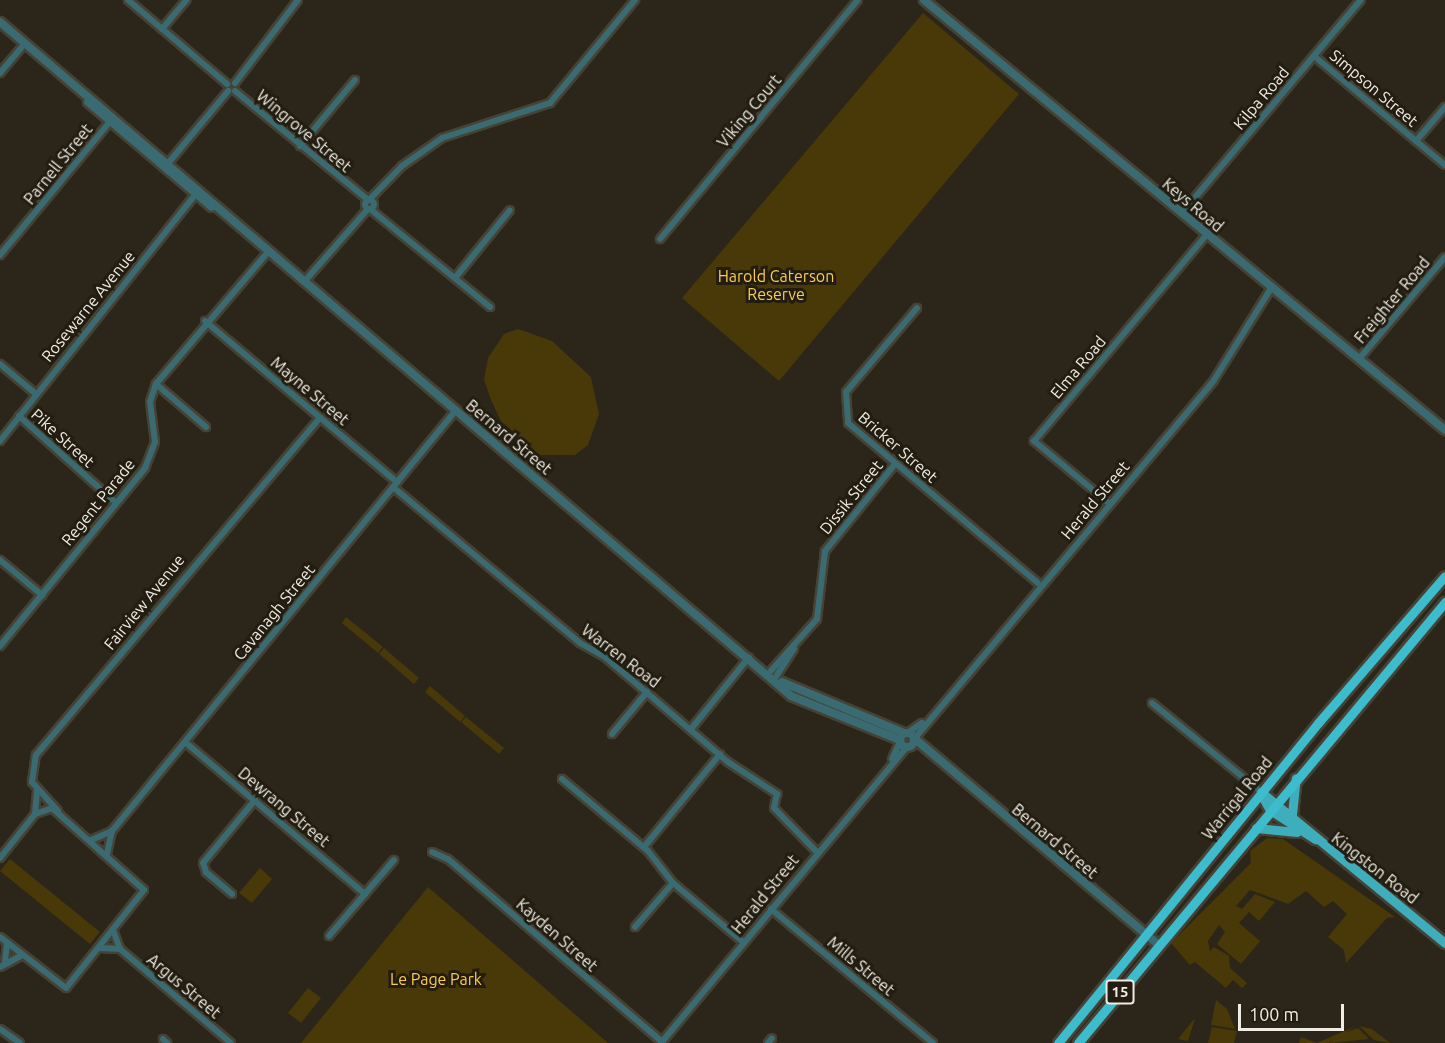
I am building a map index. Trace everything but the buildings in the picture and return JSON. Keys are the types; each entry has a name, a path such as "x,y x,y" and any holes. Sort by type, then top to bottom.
{"highway":[{"name":"Warrigal Road","path":"1059,1043 1261,792 1445,576"},
{"name":"Warrigal Road","path":"1078,1043 1296,778 1445,602"}],"main road":[{"path":"1292,814 1296,778"},
{"name":"Kingston Road","path":"1261,792 1277,801 1315,839 1445,943"},
{"name":"Kingston Road","path":"1261,792 1270,810 1297,832 1315,839"},
{"path":"1256,828 1297,832"}],"street":[{"name":"Wingrove Street","path":"128,0 230,89 490,307"},
{"path":"162,29 186,0"},
{"path":"167,165 235,83 298,0"},
{"path":"304,282 402,166 442,138 550,103 635,0"},
{"name":"Viking Court","path":"660,239 858,0"},
{"name":"Keys Road","path":"924,0 1445,430"},
{"name":"Kilpa Road","path":"1182,213 1361,0"},
{"name":"Bernard Street","path":"0,22 111,120 772,676 908,740 935,759 1159,945"},
{"path":"0,73 24,44"},
{"name":"Simpson Street","path":"1314,56 1445,165"},
{"path":"300,146 355,80"},
{"path":"1416,141 1445,107"},
{"name":"Parnell Street","path":"0,255 111,120"},
{"name":"Rosewarne Avenue","path":"0,441 197,192"},
{"path":"455,278 510,210"},
{"name":"Elma Road","path":"1110,504 1034,441 1207,234"},
{"name":"Regent Parade","path":"0,646 116,503 151,456 150,402 156,384 205,321 268,252"},
{"name":"Freighter Road","path":"1359,359 1445,257"},
{"name":"Herald Street","path":"661,1043 1038,583 1110,504 1214,380 1272,287"},
{"name":"Bricker Street","path":"917,308 843,399 850,427 1038,583"},
{"name":"Mayne Street","path":"205,321 395,484"},
{"path":"0,364 36,394"},
{"path":"156,384 206,427"},
{"name":"Cavanagh Street","path":"107,854 112,831 456,410"},
{"name":"Pike Street","path":"19,416 116,503"},
{"name":"Fairview Avenue","path":"35,814 37,790 30,776 36,755 320,418"},
{"name":"Dissik Street","path":"772,676 818,615 825,550 895,464"},
{"name":"Warren Road","path":"395,484 720,754 777,794 774,808 817,852"},
{"path":"0,560 42,595"},
{"path":"691,729 749,657"},
{"path":"612,734 647,692"},
{"path":"1152,703 1261,792"},
{"name":"Dewrang Street","path":"185,742 365,894"},
{"path":"644,847 720,754"},
{"path":"562,779 644,847 673,883 743,942"},
{"path":"0,937 64,988 144,891 37,790"},
{"path":"232,894 206,872 203,863 255,800"},
{"path":"0,858 35,814 58,811"},
{"name":"Cavanagh Street","path":"91,840 112,831"},
{"path":"0,844 11,845"},
{"name":"Kayden Street","path":"432,852 448,859 661,1043"},
{"path":"329,936 394,860"},
{"path":"635,927 673,883"},
{"name":"Mills Street","path":"771,909 929,1042"},
{"name":"Argus Street","path":"113,930 120,949 231,1043"},
{"path":"5,962 7,943"},
{"path":"99,948 120,949"},
{"path":"0,968 5,962 21,956"},
{"path":"0,1029 21,1043"}],"green space":[{"name":"Harold Caterson Reserve","path":"923,13 1019,94 779,381 682,298"},
{"path":"518,329 552,341 591,377 599,414 588,445 575,455 540,455 501,421 491,400 484,380 488,358 504,334"},
{"path":"346,617 383,647 378,653 342,623"},
{"path":"384,648 419,678 414,684 379,654"},
{"path":"430,686 465,716 460,722 425,692"},
{"path":"466,717 504,748 499,754 461,722"},
{"path":"1267,838 1283,839 1395,917 1387,918 1346,963 1344,950 1328,937 1347,914 1333,901 1324,907 1306,891 1288,904 1250,890 1236,906 1242,909 1255,894 1275,902 1259,921 1249,912 1239,923 1260,941 1241,964 1217,944 1225,932 1219,925 1208,941 1210,951 1214,947 1229,956 1230,968 1247,983 1242,988 1233,980 1226,988 1195,962 1190,965 1171,943 1251,863 1250,851"},
{"path":"10,859 100,932 90,944 0,871"},
{"path":"260,868 272,879 252,903 239,893"},
{"name":"Le Page Park","path":"428,887 608,1043 301,1043"},
{"path":"308,988 321,998 301,1023 288,1013"},
{"path":"1216,1000 1227,1009 1235,1029 1211,1025"},
{"path":"1195,1018 1188,1041 1178,1039 1179,1038"},
{"path":"1356,1026 1328,1043 1317,1043"},
{"path":"1359,1026 1372,1029 1390,1043 1374,1040"},
{"path":"1212,1027 1237,1031 1234,1043 1208,1043"},
{"path":"1358,1028 1369,1039 1330,1043 1338,1035"},
{"path":"1301,1037 1317,1043 1299,1043"}]}
